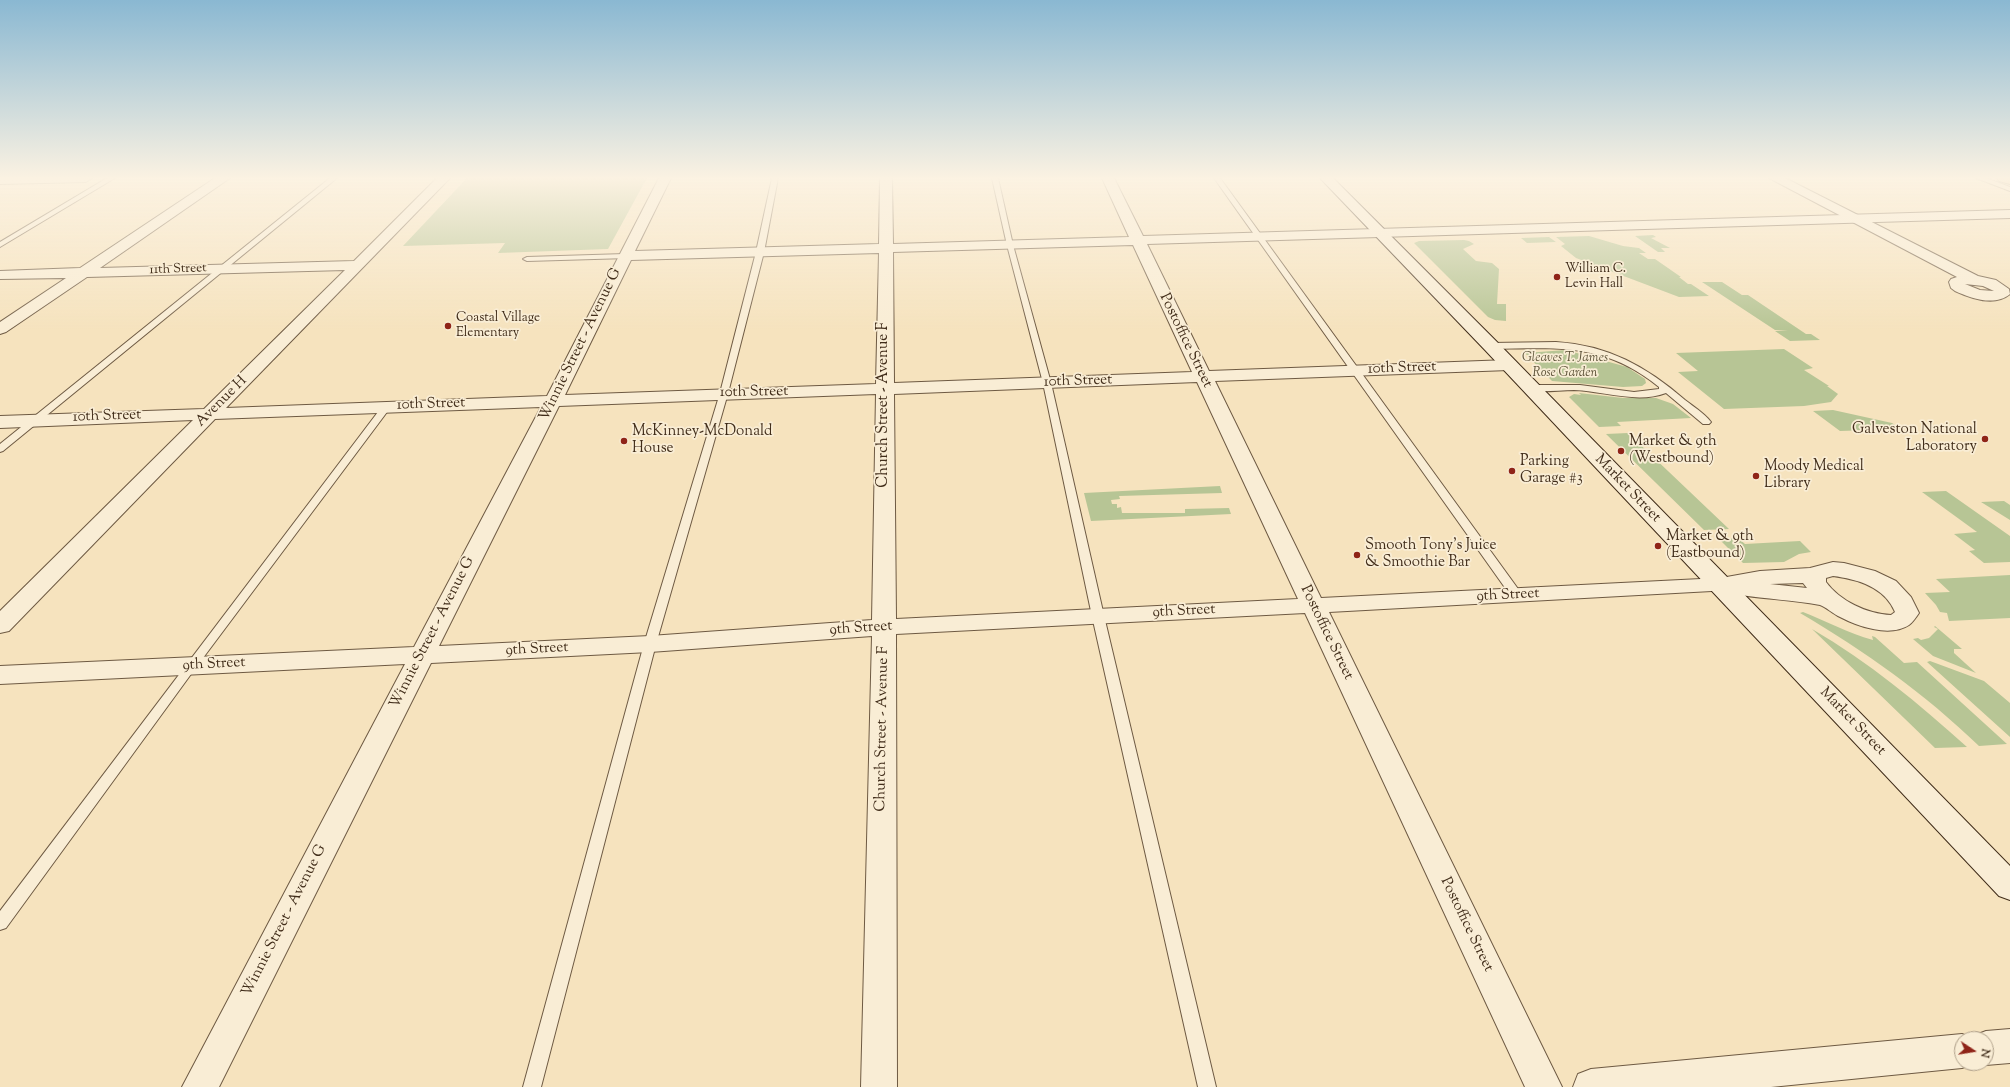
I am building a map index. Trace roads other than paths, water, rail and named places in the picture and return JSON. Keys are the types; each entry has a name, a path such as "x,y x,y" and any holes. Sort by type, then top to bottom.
{"street":[{"path":"0,329 148,229"},
{"name":"Avenue H","path":"0,625 211,414 393,229"},
{"name":"Winnie Street - Avenue G","path":"200,1087 420,655 554,400 639,229"},
{"name":"Church Street - Avenue F","path":"879,1087 884,628 885,229"},
{"name":"Postoffice Street","path":"1131,229 1544,1087"},
{"name":"Market Street","path":"1377,229 2010,887"},
{"path":"625,256 1548,229"},
{"path":"1873,229 1975,280"},
{"name":"11th Street","path":"0,275 356,265"},
{"name":"10th Street","path":"0,422 724,393 884,390 1509,365"},
{"name":"9th Street","path":"0,674 190,667 650,644 884,628 1098,616 1721,585 1760,578 1815,576 1822,571 1833,569 1862,574 1887,586 1906,605 1908,613 1905,618 1897,622 1884,622 1854,614 1830,600 1806,594 1775,594 1721,585"},
{"name":"9th Street","path":"1815,576 1814,582 1830,600"},
{"path":"1994,1047 2010,1046"},
{"path":"1591,1087 1954,1052"}],"lane":[{"path":"0,245 27,229"},
{"path":"0,449 272,229"},
{"path":"532,1087 650,644 724,393 765,229"},
{"path":"1006,229 1047,383 1098,616 1206,1087"},
{"path":"1254,229 1517,596"},
{"path":"527,259 625,256"},
{"path":"1491,346 1556,345 1577,347 1635,366 1647,372 1706,422"},
{"path":"1530,388 1580,388 1625,393 1650,393 1660,392 1664,389 1664,386"},
{"path":"0,923 190,667 387,406"}],"place":[{"name":"William C. Levin Hall","path":"1557,277"},
{"name":"Coastal Village Elementary","path":"448,326"},
{"name":"Galveston National Laboratory","path":"1985,439"},
{"name":"McKinney-McDonald House","path":"624,441"},
{"name":"Market & 9th (Westbound)","path":"1621,451"},
{"name":"Parking Garage #3","path":"1512,471"},
{"name":"Moody Medical Library","path":"1756,476"},
{"name":"Market & 9th (Eastbound)","path":"1658,546"},
{"name":"Smooth Tony's Juice & Smoothie Bar","path":"1357,555"}],"park label":[{"name":"Gleaves T. James Rose Garden","path":"1565,366"}]}
